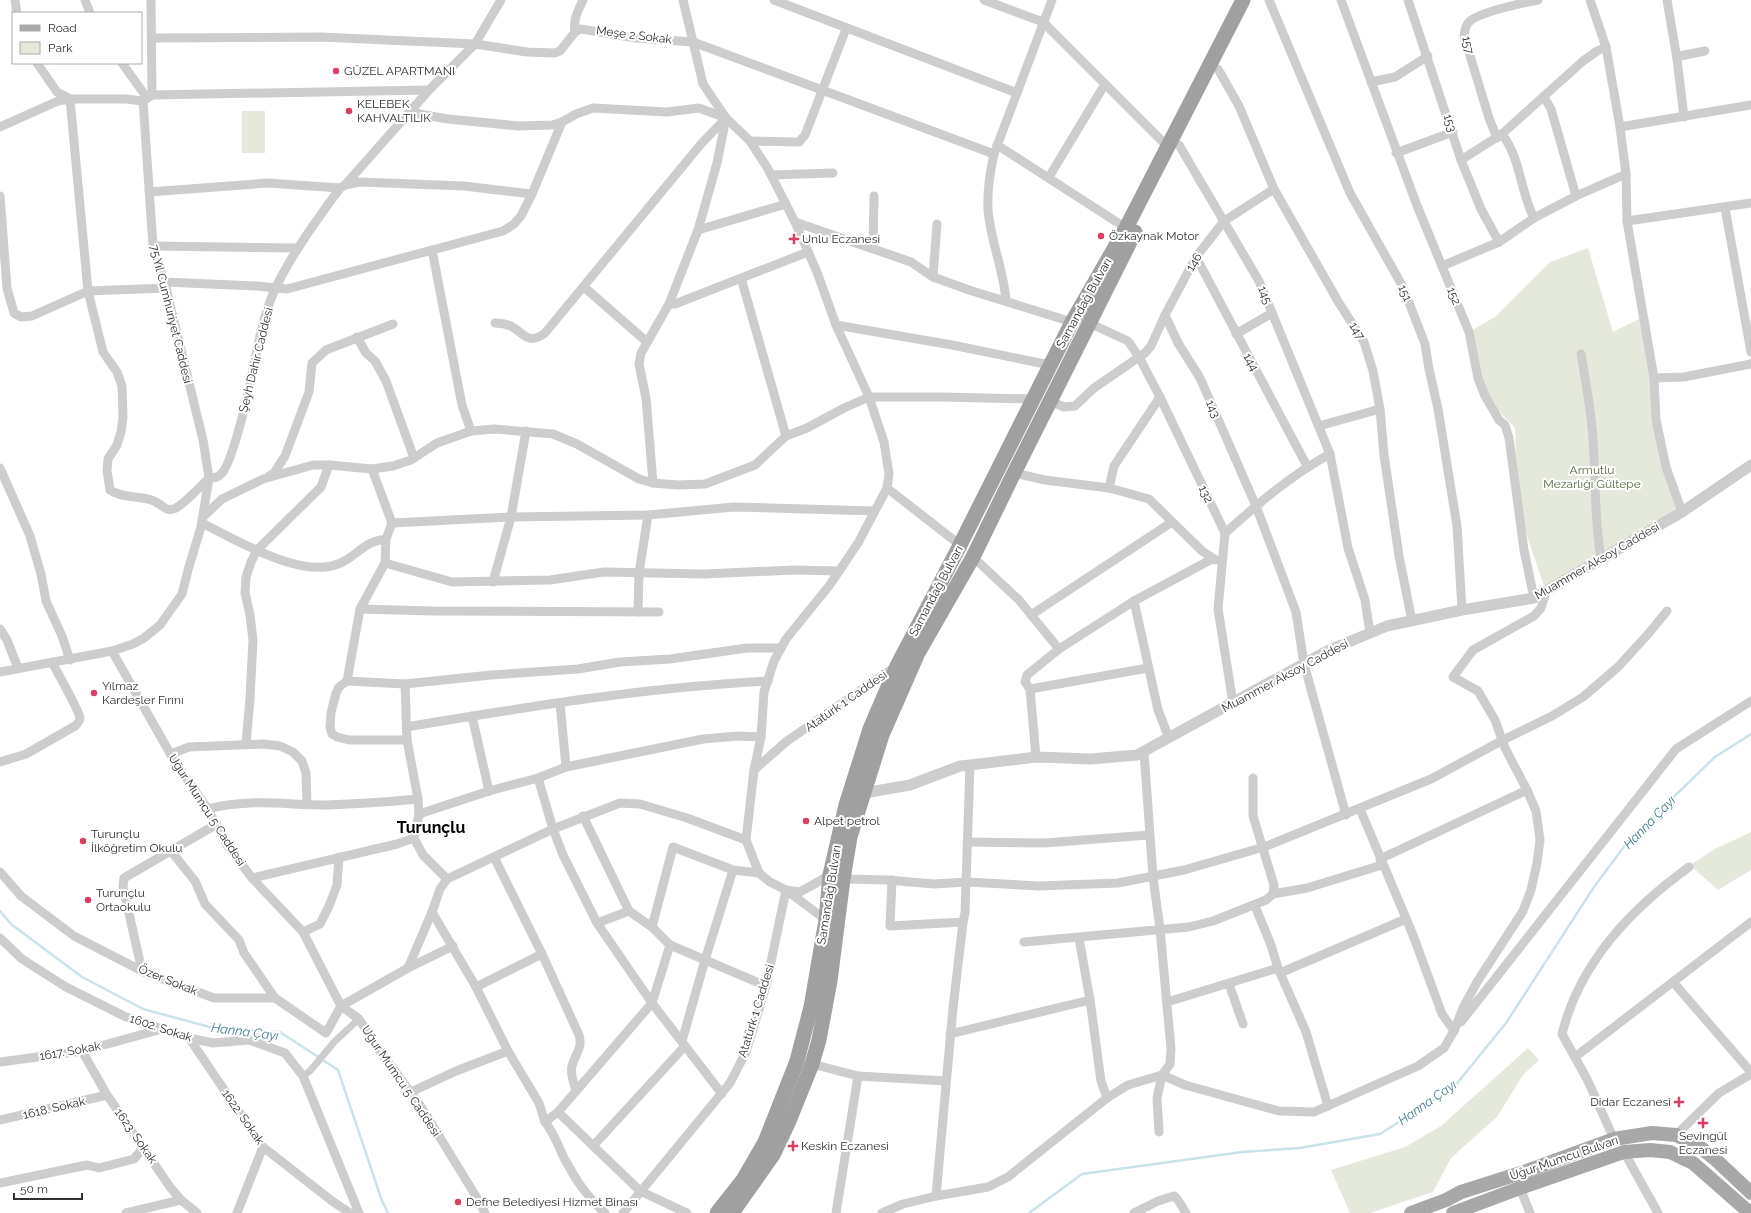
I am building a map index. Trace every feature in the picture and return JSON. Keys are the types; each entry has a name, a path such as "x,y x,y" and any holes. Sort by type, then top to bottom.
{"highway":[{"name":"Samandağ Bulvarı","path":"717,1213 744,1180 765,1142 797,1061 811,1007 826,920 836,877 882,735 918,653 973,557 1089,323 1243,0"},
{"name":"Samandağ Bulvarı","path":"732,1213 773,1155 812,1064 819,1040 830,981 836,877 846,805 870,729 897,666 960,545 1072,322 1218,69 1254,0"}],"main road":[{"name":"Uğur Mumcu Bulvarı","path":"1411,1213 1446,1200 1461,1192 1524,1172 1614,1139 1652,1133 1676,1135 1696,1144 1715,1159 1751,1193"},
{"name":"Uğur Mumcu Bulvarı","path":"1453,1213 1624,1152 1650,1150 1670,1152 1683,1158 1702,1170 1750,1213"}],"street":[{"path":"15,0 17,12"},
{"path":"85,0 90,12"},
{"name":"75.Yıl Cumhuriyet Caddesi","path":"151,0 152,38 147,98 153,246 165,285 203,440 209,478"},
{"name":"Şeyh Dahir Caddesi","path":"88,291 103,352 117,372 122,386 123,417 121,432 117,445 108,459 106,471 110,490 117,494 155,501 165,509 170,510 177,508 209,478 217,477 223,472 229,459 244,410 266,314 276,288 297,248 342,187 429,90 475,44 501,0"},
{"path":"152,38 320,37 475,44 528,52 554,53 560,51 575,32 575,16 583,0"},
{"path":"683,0 703,84 726,118 750,141 772,175 796,222 836,325 869,397 884,442 889,474 887,488 858,543 839,571 786,639 774,661 764,692 761,736 754,770 746,840 759,873 770,882 786,890 826,920"},
{"path":"774,0 1017,93"},
{"path":"984,0 1043,22"},
{"path":"1006,301 1005,286 988,210 988,179 997,144 1052,0"},
{"name":"151","path":"1269,0 1350,193 1403,288 1425,344 1438,409 1457,526 1462,610"},
{"name":"152","path":"1341,0 1396,153 1469,332 1478,378 1485,396 1499,420 1505,425 1513,455 1524,550 1534,598"},
{"name":"153","path":"1408,0 1428,56 1461,160 1481,209 1499,242"},
{"name":"157","path":"1500,136 1489,118 1464,36 1466,26 1470,20 1511,3 1538,0"},
{"path":"1590,0 1606,47 1620,127 1626,174 1627,221 1654,378 1656,420 1666,467 1682,512"},
{"path":"1667,0 1677,58 1684,117"},
{"name":"145","path":"1043,22 1105,84 1173,146 1224,221 1259,281 1330,454 1348,548 1365,600 1370,633"},
{"path":"750,141 799,142 805,135 846,28"},
{"name":"Meşe 2 Sokak","path":"575,32 581,29 636,38 693,42 994,154"},
{"path":"1461,160 1500,136 1583,61 1597,51 1606,47"},
{"path":"1677,58 1680,56 1705,51"},
{"path":"1371,82 1395,77 1428,56"},
{"path":"38,64 57,92 70,99"},
{"path":"123,64 147,98"},
{"name":"147","path":"1218,69 1239,106 1274,189 1339,303 1364,342 1373,371 1380,408 1384,455 1399,556 1412,621"},
{"path":"1049,177 1105,84"},
{"path":"0,127 58,101 70,99 126,99 429,90"},
{"path":"1544,97 1551,109 1576,196"},
{"path":"70,99 88,291"},
{"path":"1620,127 1751,105"},
{"path":"412,110 419,114 448,119 519,126 552,125 593,108 667,112 699,108 726,118"},
{"path":"653,483 646,398 639,364 641,353 669,304 698,230 717,163 726,118"},
{"path":"495,323 512,326 526,338 538,337 545,333 701,144 726,118"},
{"path":"0,196 7,288 14,313 21,318 32,316 88,291 165,285 287,289 503,231 509,228 521,216 532,194 562,122"},
{"path":"1396,153 1453,132"},
{"path":"1500,136 1513,151 1534,218"},
{"path":"997,144 1126,228"},
{"path":"772,175 833,173"},
{"path":"1442,266 1499,242 1534,218 1576,196 1626,174"},
{"path":"150,192 268,183 342,187 360,182 464,186 532,194"},
{"name":"146","path":"1050,401 1064,407 1075,406 1094,388 1139,357 1151,346 1165,315 1196,257 1224,221 1274,189"},
{"path":"873,249 874,196"},
{"path":"1627,221 1725,208 1751,203"},
{"path":"698,230 786,204"},
{"path":"1725,208 1751,352"},
{"path":"796,222 911,262 933,277 969,290 1072,322"},
{"path":"933,277 937,224"},
{"path":"153,246 297,248"},
{"path":"432,250 462,405 471,431"},
{"path":"669,304 675,304 808,252"},
{"name":"144","path":"1196,257 1307,466"},
{"path":"741,278 786,436"},
{"path":"584,287 648,342"},
{"path":"1236,334 1272,313"},
{"name":"143","path":"1165,315 1178,343 1200,378 1256,506 1296,612 1304,664 1346,815"},
{"name":"132","path":"1089,323 1128,341 1139,357 1160,396 1225,533"},
{"path":"202,520 222,499 274,473 285,456 309,392 312,364 326,350 393,324"},
{"path":"836,325 952,345 1050,365"},
{"path":"357,337 366,353 375,361 386,381 414,458"},
{"path":"1581,354 1590,404 1593,440 1596,531 1601,559"},
{"path":"1654,378 1684,377 1751,364"},
{"path":"1109,488 1114,466 1160,396"},
{"path":"263,479 313,465 372,469 393,466 414,458 437,443 471,431 494,429 553,434 577,444 639,479 653,483 678,485 705,484 735,474 755,465 786,436 808,428 844,408 869,397 1034,399"},
{"path":"1319,426 1380,408"},
{"path":"493,582 512,517 526,431"},
{"path":"1233,702 1218,609 1225,533 1256,506 1307,466 1330,454"},
{"path":"246,744 253,640 250,615 245,593 246,576 257,550 321,487 329,465"},
{"name":"Muammer Aksoy Caddesi","path":"864,793 910,785 960,766 1036,757 1091,759 1137,756 1327,651 1386,626 1462,610 1534,598 1682,512 1751,465"},
{"path":"0,468 30,536 41,574 46,601 62,636 70,660"},
{"path":"348,681 360,608 385,563 386,539 392,523 372,469"},
{"path":"1014,473 1046,480 1109,488 1149,499 1212,559 1222,562"},
{"path":"0,672 112,651 133,644 144,638 160,625 170,614 182,594 202,520 209,478"},
{"path":"887,488 960,545"},
{"path":"392,523 512,517 648,515 734,507 874,512"},
{"path":"638,612 639,574 648,515"},
{"path":"202,520 257,550 286,562 323,568 339,564 369,544 386,539"},
{"path":"1031,615 1172,522"},
{"path":"973,557 1019,600 1059,649"},
{"path":"1036,757 1030,690 1026,682 1027,675 1059,649 1134,601 1212,559"},
{"path":"385,563 452,582 550,580 604,572 639,574 704,574 794,570 839,571"},
{"path":"882,1213 903,1204 936,1196 988,1187 1008,1178 1107,1098 1128,1085 1162,1075 1185,1085 1279,1111 1314,1112 1418,1066 1444,1048 1477,982 1523,911 1531,890 1537,864 1540,840 1536,811 1495,720 1478,691 1453,677 1473,650 1534,616 1541,608 1546,592"},
{"path":"1134,601 1158,710 1169,738"},
{"path":"360,608 441,611 659,612"},
{"path":"786,890 800,892 836,877 934,884 967,882 1039,886 1118,883 1184,870 1264,847 1346,815 1431,779 1503,740 1552,716 1583,697 1618,667 1667,611"},
{"path":"0,629 7,640 18,668"},
{"path":"407,740 348,740 332,734 330,727 333,702 339,687 348,681 405,684 578,669 620,662 670,659 747,648 781,648"},
{"name":"Uğur Mumcu 5 Caddesi","path":"112,651 171,754 217,824 227,845 252,878 303,932 341,1006 359,1019 379,1050 411,1092 469,1184 484,1213"},
{"path":"0,762 26,754 76,726 79,722 80,718 52,662"},
{"name":"Atatürk 1 Caddesi","path":"754,770 787,741 897,666"},
{"path":"1030,690 1148,668"},
{"path":"406,727 560,703 673,688 768,681"},
{"path":"405,684 407,740 418,799 419,814 414,838 423,855 447,879"},
{"path":"1454,1030 1676,749 1751,701"},
{"path":"560,703 566,767"},
{"path":"472,716 489,791"},
{"path":"419,814 489,791 538,778 566,767 703,739 761,736"},
{"path":"171,754 189,747 274,744 300,757 305,769 307,804"},
{"path":"1144,752 1149,835 1160,929 1171,1049 1170,1064 1162,1075 1157,1098 1160,1132"},
{"path":"936,1196 950,1034 965,912 969,842 970,765"},
{"path":"538,778 553,829 563,854 597,923 652,1003 722,1094"},
{"path":"1253,778 1253,816 1264,847 1274,885 1273,894"},
{"path":"1024,942 1189,927 1213,921 1254,906 1266,900 1273,894 1307,888 1381,862 1527,790"},
{"path":"208,809 240,803 341,804 418,799"},
{"path":"408,968 432,912 440,889 447,879 583,816 620,803 640,804 687,818 746,840"},
{"path":"1360,809 1406,919 1442,1014 1454,1030"},
{"path":"583,816 629,911 652,927 670,945 766,986"},
{"path":"142,971 122,887 124,878 217,824"},
{"path":"969,842 1044,843 1149,835"},
{"path":"252,878 397,844 414,838"},
{"path":"652,927 673,847 733,870 759,873"},
{"path":"171,851 195,882 206,904 239,940 244,953 274,998 326,1033 335,1041"},
{"path":"494,857 542,954 581,1044 572,1067 571,1078 576,1091"},
{"path":"303,932 320,924 330,906 337,885 339,858"},
{"path":"1614,1139 1588,1079 1562,1034 1577,992 1587,973 1608,941 1638,908 1689,867"},
{"path":"593,1146 683,1044 705,960 733,870"},
{"name":"Özer Sokak","path":"0,872 21,896 74,936 142,971 214,998 274,998"},
{"path":"892,880 890,926 963,922"},
{"name":"Atatürk 1 Caddesi","path":"623,1213 722,1094 730,1083 746,1052 766,986 786,890"},
{"path":"1254,906 1271,944 1279,971 1306,1032 1328,1106"},
{"path":"597,923 629,911"},
{"path":"432,912 453,946 508,1050 539,1103 545,1122 552,1130 564,1157 582,1190 605,1213"},
{"path":"1167,1002 1279,971 1406,919"},
{"path":"1575,1057 1751,922"},
{"name":"1602. Sokak","path":"0,938 22,959 66,987 126,1017 189,1038 214,1043 250,1040 285,1053 307,1074 359,1213"},
{"path":"1079,938 1090,1000 1101,1081 1107,1098"},
{"path":"545,1122 558,1112 652,1003 670,945"},
{"path":"326,1033 341,1006 408,968 453,946"},
{"path":"476,988 542,954"},
{"path":"1673,982 1751,1073 1719,1093 1676,1135"},
{"path":"1229,984 1243,1024"},
{"path":"950,1034 1090,1000"},
{"path":"307,1074 335,1041 359,1019"},
{"name":"1617. Sokak","path":"0,1062 82,1052 162,1029"},
{"name":"1622. Sokak","path":"189,1038 263,1147 332,1202 350,1213"},
{"path":"411,1092 456,1071 508,1050"},
{"name":"1623. Sokak","path":"82,1052 107,1095 181,1200 197,1213"},
{"path":"812,1064 858,1076 946,1081"},
{"path":"836,1213 858,1076"},
{"name":"1618. Sokak","path":"0,1120 107,1095"},
{"path":"558,1112 640,1191 687,1213"},
{"path":"0,1183 79,1167 87,1166 99,1168 134,1159 144,1147"},
{"path":"238,1213 263,1147"},
{"path":"1624,1152 1658,1213"},
{"path":"1520,1188 1530,1213"},
{"path":"1134,1213 1158,1201 1174,1196 1186,1213"},
{"path":"126,1213 181,1200"}],"green space":[{"path":"242,111 265,111 265,153 242,153"},
{"name":"Armutlu Mezarlığı Gültepe","path":"1588,248 1613,332 1643,317 1656,420 1682,512 1545,589 1518,509 1515,428 1485,396 1469,332 1495,317 1550,262"},
{"path":"1751,832 1751,870 1718,890 1690,865 1715,849"},
{"path":"1528,1048 1539,1060 1523,1075 1497,1117 1451,1158 1433,1192 1370,1213 1350,1213 1331,1170 1405,1147 1441,1126"}],"waterway":[{"name":"Hanna Çayı","path":"1029,1213 1082,1174 1242,1152 1300,1148 1380,1134 1454,1087 1506,1023 1594,887 1629,840 1715,757 1751,734"},
{"name":"Hanna Çayı","path":"0,911 11,924 82,977 143,1009 217,1029 280,1032 338,1070 382,1201 388,1213"}],"place":[{"name":"GÜZEL APARTMANI","path":"336,71"},
{"name":"KELEBEK KAHVALTILIK","path":"349,111"},
{"name":"Özkaynak Motor","path":"1101,236"},
{"name":"Unlu Eczanesi","path":"794,239"},
{"name":"Yılmaz Kardeşler Fırını","path":"94,693"},
{"name":"Alpet petrol","path":"806,821"},
{"name":"Turunçlu İlköğretim Okulu","path":"83,841"},
{"name":"Turunçlu Ortaokulu","path":"88,900"},
{"name":"Didar Eczanesi","path":"1679,1102"},
{"name":"Sevingül Eczanesi","path":"1703,1123"},
{"name":"Keskin Eczanesi","path":"793,1146"},
{"name":"Defne Belediyesi Hizmet Binası","path":"458,1202"}],"district":[{"name":"Turunçlu","path":"431,827"}]}
